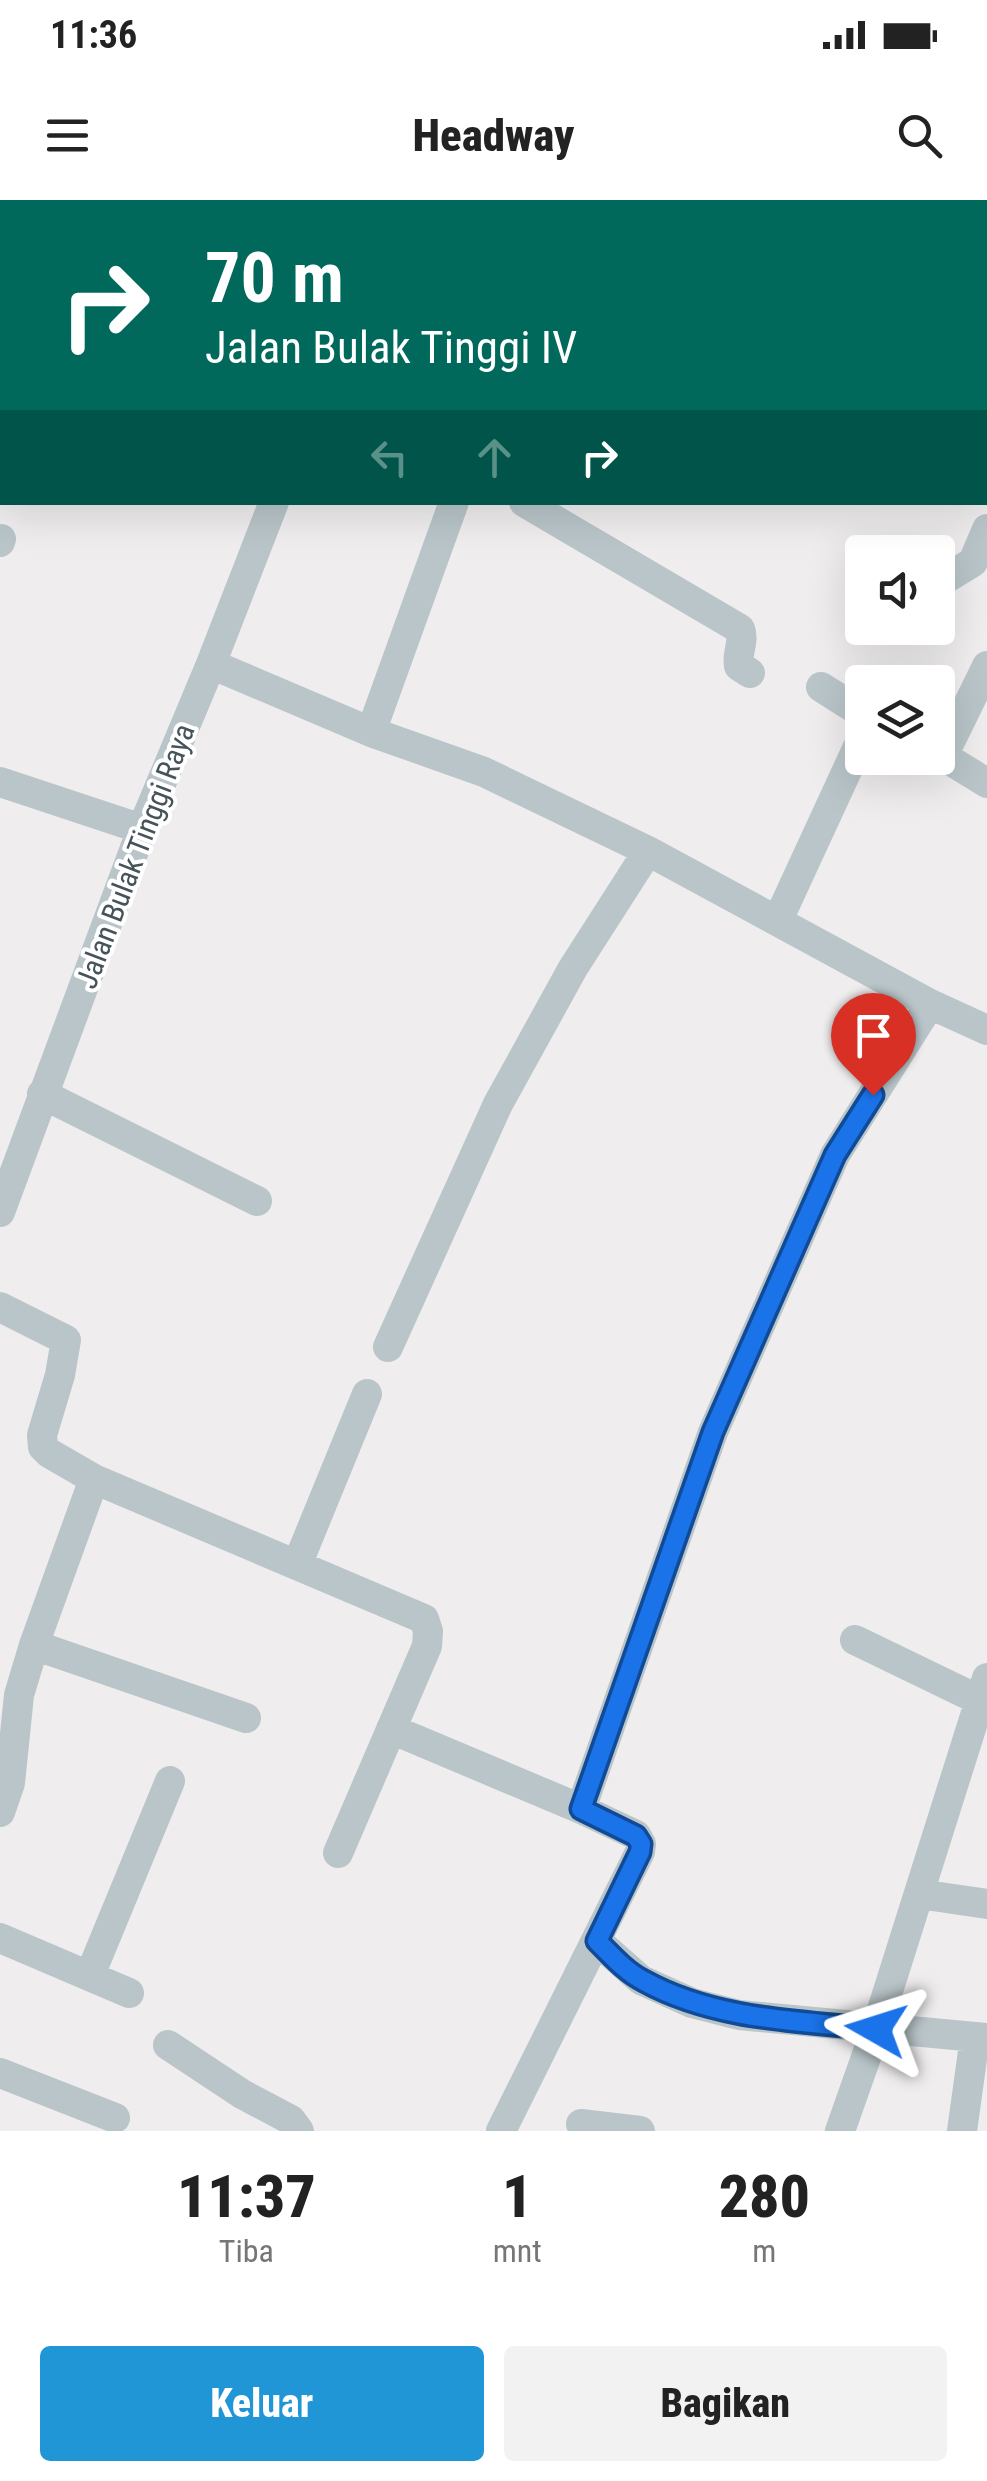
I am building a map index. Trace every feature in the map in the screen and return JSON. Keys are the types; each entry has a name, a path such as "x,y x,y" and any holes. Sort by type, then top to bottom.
{"street":[{"name":"Jalan Bulak Tinggi Raya","path":"0,1212 142,830 273,505"},
{"path":"371,732 453,505"},
{"path":"539,506 740,629 738,662 750,673"},
{"path":"955,573 973,562 987,529"},
{"path":"211,664 371,732 484,772 648,851 930,1004 987,1030"},
{"path":"955,727 987,666"},
{"path":"821,687 845,702"},
{"path":"955,764 987,783"},
{"path":"778,920 845,775"},
{"path":"0,782 142,830"},
{"path":"388,1347 498,1104 572,968 648,851"},
{"path":"581,1809 713,1432 835,1155 930,1004"},
{"path":"42,1094 257,1201"},
{"path":"0,1307 66,1339 42,1435 43,1446 49,1453 94,1480 424,1619 428,1631 426,1646 338,1852"},
{"path":"298,1565 367,1394"},
{"path":"0,1812 10,1783 10,1692 34,1644 94,1480"},
{"path":"840,2131 919,1894 973,1768 983,1689 855,1640"},
{"path":"34,1644 246,1718"},
{"path":"391,1730 581,1809 636,1836 641,1844 501,2131"},
{"path":"90,1976 170,1781"},
{"path":"919,1894 987,1904"},
{"path":"0,1938 129,1992"},
{"path":"597,1941 641,1980 692,2002 739,2015 981,2038 962,2131"},
{"path":"168,2045 242,2094 292,2120 299,2131"},
{"path":"0,2073 114,2118"},
{"path":"581,2124 640,2131"}],"route":[{"path":"873,1095 835,1155 713,1432 581,1809 636,1836 641,1844 597,1941 641,1980 692,2002 739,2015 876,2029"}]}
